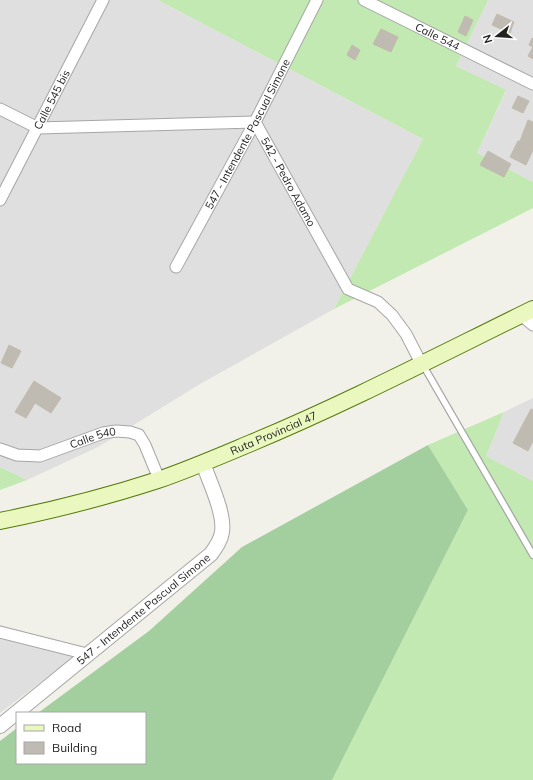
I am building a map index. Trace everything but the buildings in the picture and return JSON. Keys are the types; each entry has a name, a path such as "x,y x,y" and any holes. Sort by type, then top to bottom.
{"main road":[{"name":"Ruta Provincial 47","path":"0,521 83,502 159,479 203,463 306,420 529,316"}],"street":[{"name":"Calle 545 bis","path":"0,200 102,0"},
{"name":"547 - Intendente Pascual Simone","path":"176,267 254,122 317,0"},
{"name":"Calle 544","path":"364,0 533,84"},
{"path":"0,109 38,128 254,122"},
{"name":"542 - Pedro Adamo","path":"254,122 348,289 378,302 392,314 406,334 422,365"},
{"name":"Calle 540","path":"0,449 17,455 40,456 103,433 116,431 130,432 139,435 145,445 159,479"},
{"name":"547 - Intendente Pascual Simone","path":"17,712 211,554 218,545 222,532 222,516 203,463"},
{"path":"0,632 87,654"},
{"name":"547 - Intendente Pascual Simone","path":"0,726 16,713"}],"lane":[{"path":"422,365 533,555"}],"shaded area":[{"path":"0,0 158,0 423,139 334,309 200,384 98,447 27,480 0,467"},
{"path":"488,0 533,0 533,182 477,153 506,91 456,66"},
{"path":"533,398 533,481 486,456 504,412"},
{"path":"0,625 84,649 0,713"}],"green space":[{"path":"158,0 488,0 456,66 506,90 477,153 533,182 533,208 334,309 423,139"},
{"path":"504,412 486,456 533,481 533,780 332,780 468,510 428,445"},
{"path":"428,445 468,510 332,780 0,780 0,741 16,729 16,764 146,764 146,712 39,712 149,631 242,547"},
{"path":"0,467 27,480 0,490"}]}
